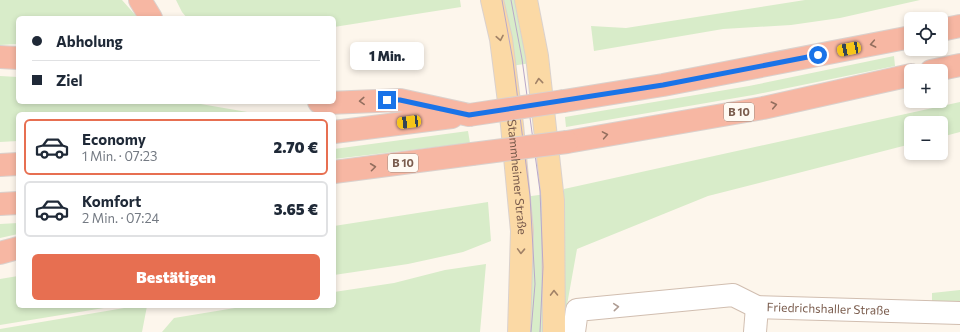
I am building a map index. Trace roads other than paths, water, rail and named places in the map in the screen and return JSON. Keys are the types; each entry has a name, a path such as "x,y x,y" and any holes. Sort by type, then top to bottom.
{"highway":[{"path":"140,0 150,16"},
{"path":"948,29 960,26"},
{"path":"336,132 469,115 663,85 904,38"},
{"path":"0,57 16,58"},
{"path":"948,67 960,65"},
{"name":"B 10","path":"336,172 567,142 763,108 904,77"},
{"path":"336,103 400,100 469,115"},
{"path":"0,165 16,164"},
{"path":"0,204 16,203"},
{"path":"0,252 16,248"}],"main road":[{"name":"Stammheimer Straße","path":"492,0 501,39 512,125 522,230 519,332"},
{"path":"526,0 537,56 552,195 554,332"}],"street":[{"name":"Friedrichshaller Straße","path":"574,332 577,310 732,295 758,307 960,313"},
{"path":"755,332 758,307"}],"tram line":[{"path":"502,0 513,61 530,196 535,284 531,332"},
{"path":"511,0 522,59 540,191 543,267 540,332"}]}
